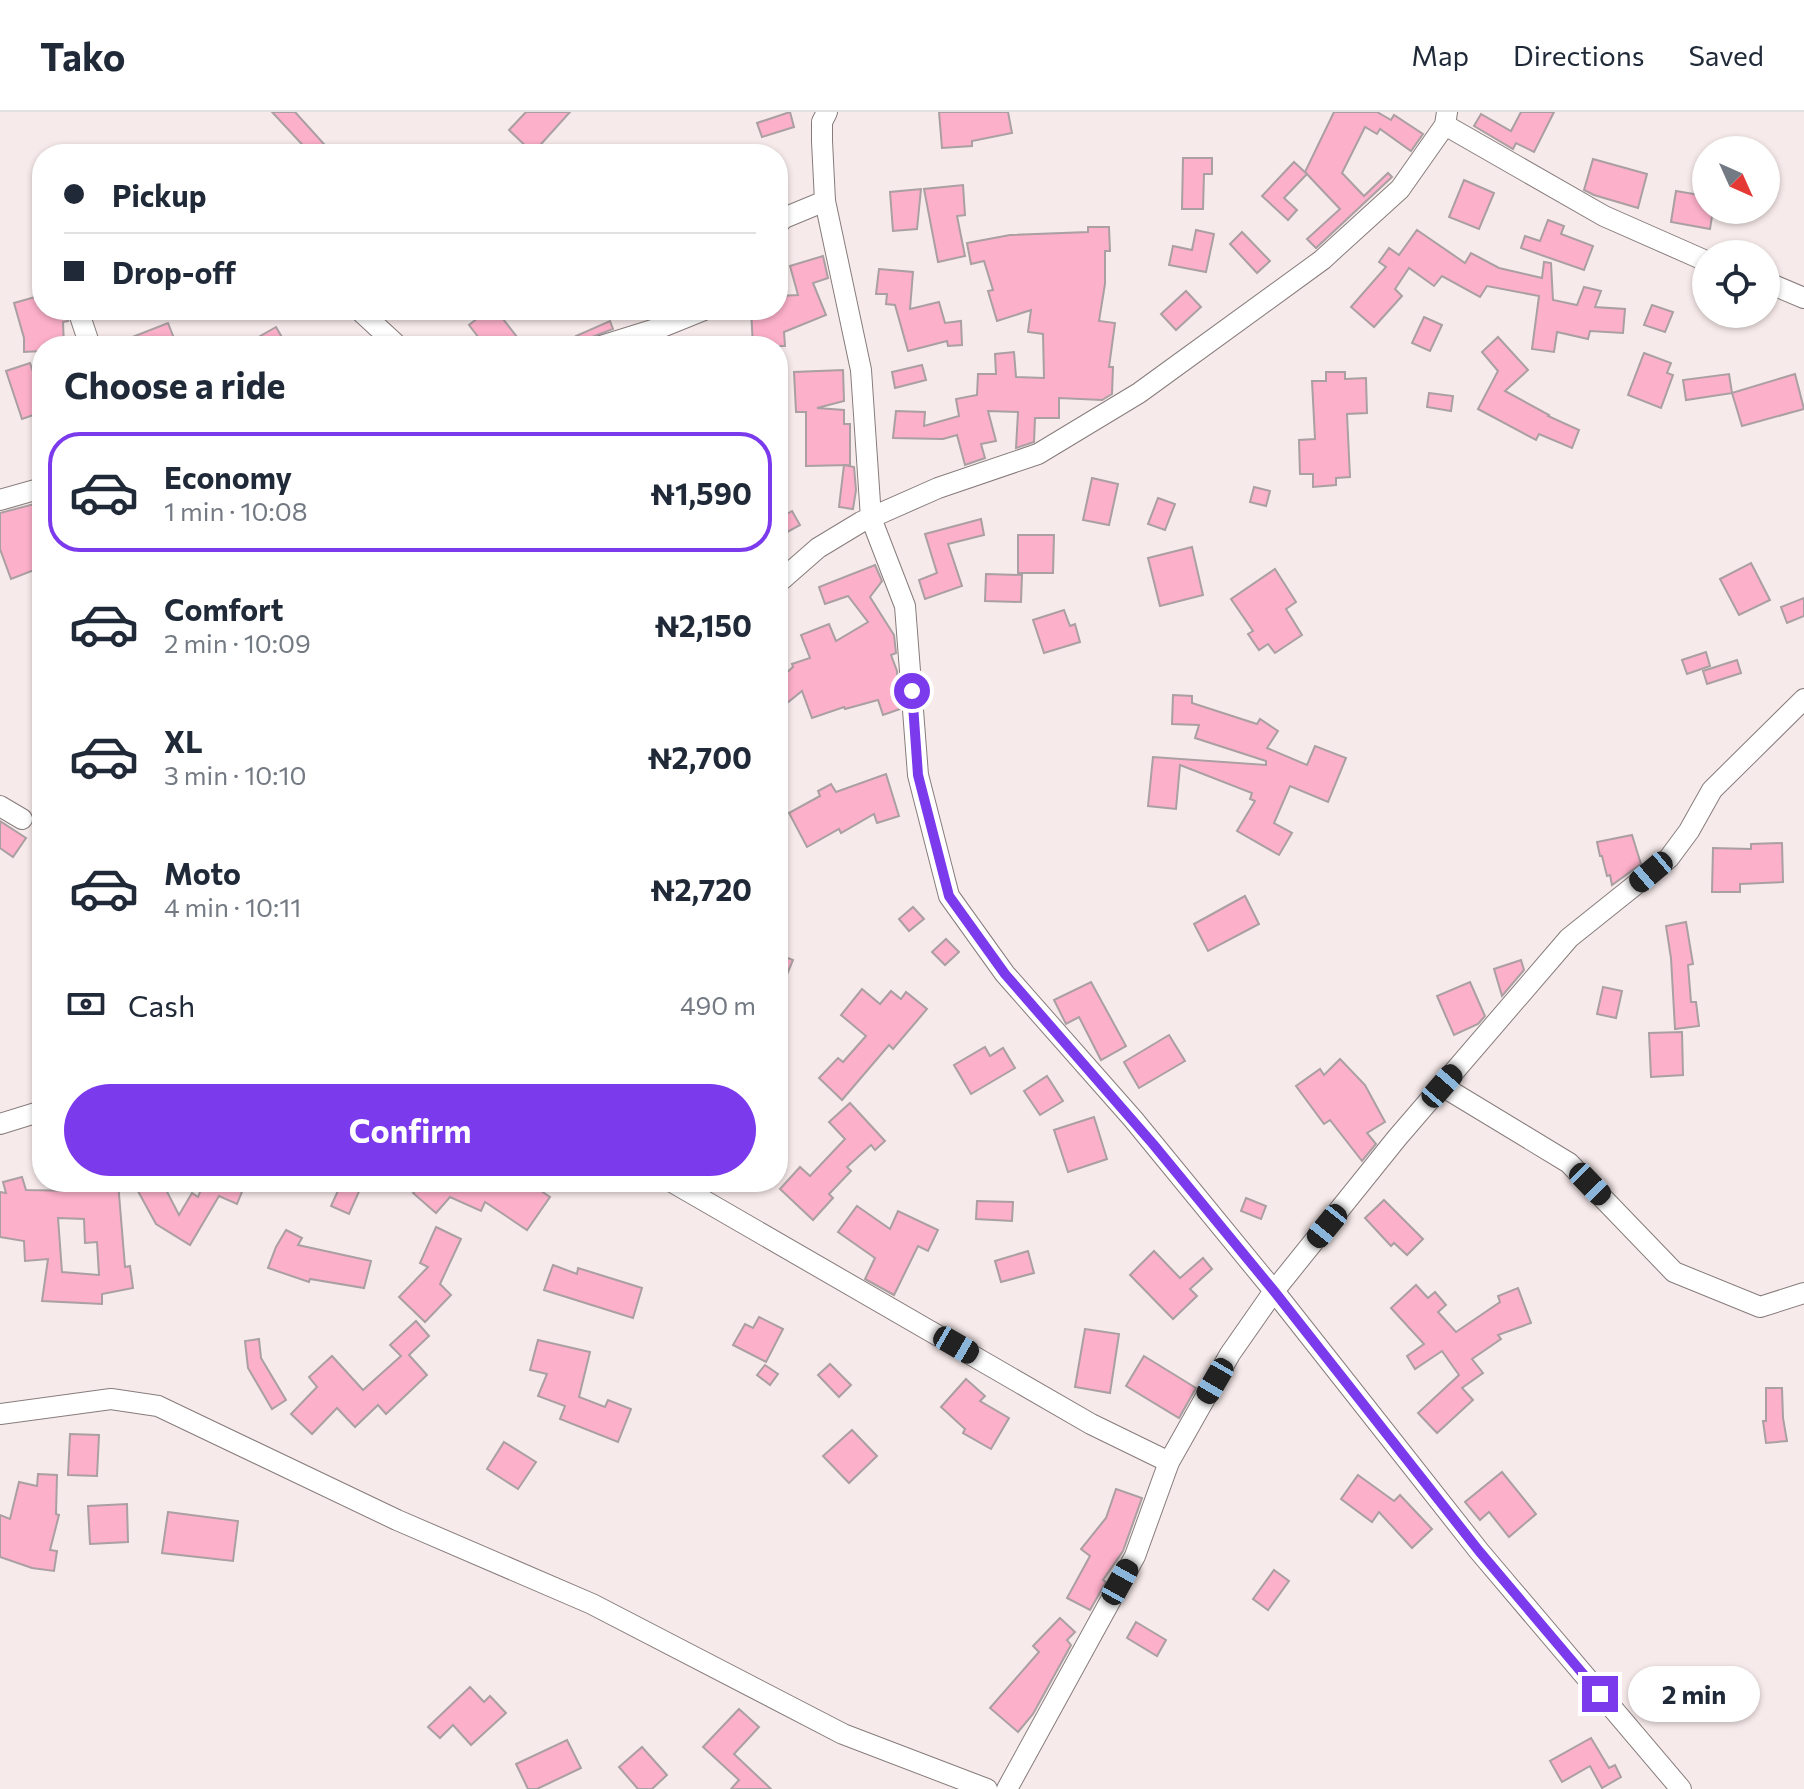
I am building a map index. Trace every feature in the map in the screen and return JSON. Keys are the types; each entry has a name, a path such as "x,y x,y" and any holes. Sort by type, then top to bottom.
{"street":[{"path":"827,112 822,122 825,201 861,370 871,518 905,606 918,775 949,896 1005,974 1133,1119 1274,1291 1479,1551 1681,1789"},
{"path":"788,574 818,548 871,518 938,488 1038,454 1139,393 1322,260 1400,189 1446,118 1604,216 1692,255"},
{"path":"788,216 825,201"},
{"path":"1780,288 1804,298"},
{"path":"370,320 387,336"},
{"path":"633,336 679,320"},
{"path":"0,500 32,491"},
{"path":"1007,1789 1135,1556 1169,1462 1230,1354 1274,1291 1442,1086 1569,938 1669,858 1689,831 1712,790 1804,699"},
{"path":"0,806 22,819"},
{"path":"1442,1086 1569,1163 1674,1272 1760,1307 1804,1293"},
{"path":"0,1124 32,1114"},
{"path":"689,1192 1091,1424 1169,1462"},
{"path":"0,1414 111,1399 158,1406 397,1520 592,1604 843,1734 987,1789"}],"building":[{"path":"272,112 295,112 324,144 302,144"},
{"path":"526,112 570,112 541,144 524,144 509,130"},
{"path":"790,112 794,127 762,137 757,123"},
{"path":"939,112 1008,112 1012,133 972,141 972,146 942,148"},
{"path":"1334,112 1377,112 1391,120 1394,115 1423,134 1411,151 1380,129 1377,134 1365,127 1342,173 1364,196 1388,173 1392,177 1316,248 1307,239 1340,209 1305,172"},
{"path":"1521,112 1554,112 1534,152 1516,143 1513,149 1474,126 1481,114 1511,131"},
{"path":"1183,158 1212,158 1212,174 1204,174 1203,209 1182,209"},
{"path":"1593,159 1647,174 1638,208 1584,190"},
{"path":"1294,162 1307,174 1284,198 1297,210 1288,220 1262,196"},
{"path":"1464,180 1494,193 1479,229 1449,217"},
{"path":"963,185 965,215 957,216 965,256 938,262 924,189"},
{"path":"921,189 917,229 893,231 890,192"},
{"path":"1676,191 1692,194 1692,224 1711,224 1710,229 1671,222"},
{"path":"1548,220 1564,226 1561,234 1593,246 1584,270 1521,248 1525,236 1540,241"},
{"path":"1088,227 1109,227 1110,251 1105,251 1105,284 1099,321 1115,323 1109,367 1113,367 1112,394 1102,400 1059,398 1059,418 1035,418 1034,442 1016,448 1018,412 988,411 996,441 981,444 985,458 965,465 957,435 943,439 893,438 896,411 925,412 924,426 959,416 956,399 977,395 978,374 996,374 995,354 1014,352 1016,377 1044,378 1043,334 1028,332 1031,310 997,321 988,291 993,290 984,261 971,264 967,243 1010,235 1088,232"},
{"path":"1196,230 1214,234 1206,272 1169,265 1173,246 1192,250"},
{"path":"1417,230 1465,263 1471,253 1499,268 1542,278 1544,262 1551,263 1553,300 1577,305 1584,287 1601,291 1595,307 1625,309 1623,333 1590,331 1588,339 1557,332 1554,352 1532,349 1539,296 1487,286 1480,297 1442,276 1434,286 1409,268 1395,289 1402,296 1374,327 1351,307 1386,267 1379,262 1389,248 1399,255"},
{"path":"1242,232 1270,261 1257,273 1230,244"},
{"path":"823,256 828,278 813,283 826,315 784,332 784,336 752,336 752,320 788,320 788,296 798,295 790,266"},
{"path":"879,269 913,272 910,309 939,302 945,323 961,321 962,345 948,346 947,341 908,351 895,305 886,304 887,294 876,294"},
{"path":"1186,291 1201,307 1176,330 1161,314"},
{"path":"32,298 32,320 68,320 63,322 64,336 32,336 32,352 24,352 24,338 14,303"},
{"path":"1652,305 1673,312 1665,332 1644,325"},
{"path":"1424,317 1442,325 1430,351 1412,343"},
{"path":"475,320 504,320 516,336 477,336 469,325"},
{"path":"610,321 613,329 595,336 576,336"},
{"path":"168,323 173,336 135,336"},
{"path":"276,327 281,336 260,336"},
{"path":"1498,337 1528,370 1505,391 1579,430 1572,448 1539,434 1536,440 1478,409 1498,371 1482,352"},
{"path":"1644,353 1671,363 1667,373 1673,375 1661,408 1628,395"},
{"path":"30,363 32,416 22,419 6,371"},
{"path":"922,365 926,380 895,388 892,372"},
{"path":"843,370 844,401 817,408 844,410 844,424 850,424 850,465 806,466 806,412 796,412 794,372"},
{"path":"1326,372 1345,372 1345,379 1366,378 1367,413 1347,414 1350,477 1336,478 1336,485 1313,487 1313,474 1300,474 1299,440 1315,439 1312,381 1326,381"},
{"path":"1729,374 1732,393 1686,400 1683,380"},
{"path":"1795,374 1804,409 1742,426 1732,393"},
{"path":"1429,393 1453,396 1451,411 1427,407"},
{"path":"844,465 854,467 856,490 853,509 839,507"},
{"path":"1092,478 1118,484 1109,525 1083,520"},
{"path":"1254,487 1270,491 1266,506 1250,502"},
{"path":"1158,498 1175,504 1165,530 1148,524"},
{"path":"32,505 32,571 11,579 0,549 0,513"},
{"path":"792,511 800,525 788,532 788,513"},
{"path":"981,519 984,535 948,544 962,586 925,599 919,580 937,573 925,534"},
{"path":"1018,535 1054,535 1053,573 1018,573"},
{"path":"1192,547 1203,595 1160,606 1148,558"},
{"path":"1751,563 1770,600 1739,615 1720,579"},
{"path":"875,565 882,581 870,597 894,635 896,653 891,655 897,671 900,709 883,715 878,700 812,718 802,691 788,702 788,671 792,664 810,658 801,635 829,624 836,641 868,622 848,596 825,604 819,587"},
{"path":"1275,569 1296,602 1286,609 1302,635 1275,653 1268,644 1259,650 1248,634 1253,631 1231,599"},
{"path":"986,574 1022,575 1021,602 985,601"},
{"path":"1804,598 1804,616 1787,623 1781,607"},
{"path":"1064,610 1070,626 1075,624 1080,642 1044,653 1033,620"},
{"path":"1706,652 1710,666 1687,674 1682,660"},
{"path":"1737,660 1741,673 1707,684 1703,671"},
{"path":"1173,695 1192,696 1192,703 1257,724 1260,719 1278,731 1267,748 1307,765 1315,746 1346,758 1328,802 1290,786 1274,823 1292,833 1279,855 1237,831 1255,801 1250,799 1252,793 1180,765 1176,809 1148,806 1153,757 1266,765 1266,761 1195,738 1199,725 1172,724"},
{"path":"886,774 899,816 877,823 874,814 841,833 839,829 807,847 789,813 820,796 818,791 831,784 836,792"},
{"path":"0,821 26,838 13,857 0,848"},
{"path":"1632,835 1641,864 1612,885 1597,842"},
{"path":"1782,843 1783,882 1740,884 1740,892 1712,892 1713,848 1751,849 1751,844"},
{"path":"1245,896 1259,924 1208,951 1194,924"},
{"path":"913,907 924,919 909,931 899,919"},
{"path":"1686,922 1693,964 1688,965 1691,1002 1696,1002 1699,1026 1675,1029 1666,926"},
{"path":"946,939 959,952 945,965 932,952"},
{"path":"1521,960 1524,970 1502,996 1494,969"},
{"path":"1091,982 1126,1046 1101,1060 1079,1017 1066,1024 1054,1000"},
{"path":"1470,982 1485,1016 1478,1024 1454,1035 1437,996"},
{"path":"1603,987 1622,991 1616,1018 1597,1014"},
{"path":"862,989 880,1004 891,991 901,999 906,992 927,1009 893,1049 889,1045 842,1100 819,1078 838,1058 843,1062 866,1036 841,1015"},
{"path":"1682,1032 1683,1075 1651,1077 1649,1033"},
{"path":"1169,1035 1185,1061 1139,1088 1124,1062"},
{"path":"985,1047 990,1056 1003,1048 1015,1068 971,1094 954,1065"},
{"path":"1340,1059 1365,1085 1385,1122 1367,1133 1376,1144 1362,1161 1330,1120 1324,1124 1296,1086 1320,1069 1324,1075"},
{"path":"1047,1076 1063,1101 1040,1115 1024,1091"},
{"path":"850,1103 885,1141 875,1150 871,1145 847,1167 851,1171 829,1194 833,1198 813,1220 783,1192 788,1192 788,1180 800,1167 810,1176 845,1139 829,1122"},
{"path":"1094,1117 1107,1159 1068,1172 1054,1130"},
{"path":"22,1177 26,1190 32,1192 119,1192 125,1267 130,1266 133,1288 102,1294 102,1304 42,1301 48,1259 25,1261 24,1241 0,1237 0,1192 6,1193 3,1182","holes":["58,1218 84,1219 85,1243 97,1242 99,1275 62,1272"]},
{"path":"138,1192 167,1192 179,1215 192,1193 198,1197 200,1192 242,1192 237,1204 219,1196 190,1245 156,1224"},
{"path":"337,1192 359,1192 349,1214 331,1206"},
{"path":"543,1192 550,1197 527,1230 485,1202 481,1211 450,1197 436,1213 413,1193"},
{"path":"1246,1198 1266,1206 1261,1219 1241,1211"},
{"path":"1384,1200 1423,1239 1407,1255 1394,1243 1391,1246 1365,1218"},
{"path":"977,1201 1013,1202 1012,1221 976,1219"},
{"path":"857,1206 890,1229 898,1211 938,1230 928,1251 918,1246 894,1295 865,1279 875,1258 838,1232"},
{"path":"436,1227 461,1239 440,1284 451,1295 425,1322 399,1297 428,1267 420,1263"},
{"path":"286,1230 302,1238 298,1245 371,1261 364,1288 310,1279 309,1282 268,1268"},
{"path":"1028,1251 1034,1273 1001,1282 995,1261"},
{"path":"1154,1251 1180,1278 1203,1258 1212,1269 1190,1289 1197,1296 1173,1319 1130,1275"},
{"path":"553,1265 577,1274 578,1268 642,1288 633,1318 544,1290"},
{"path":"1416,1285 1428,1298 1435,1292 1446,1305 1438,1312 1456,1332 1500,1302 1498,1296 1518,1288 1531,1323 1498,1335 1501,1339 1472,1359 1483,1373 1462,1388 1473,1400 1437,1433 1418,1413 1459,1375 1442,1351 1415,1369 1407,1356 1424,1344 1391,1308"},
{"path":"759,1317 783,1329 766,1362 733,1345 745,1324 753,1328"},
{"path":"416,1321 429,1336 409,1355 427,1375 386,1414 378,1405 355,1427 337,1408 312,1434 291,1414 317,1387 309,1377 332,1356 363,1390 401,1356 390,1345"},
{"path":"1085,1329 1119,1334 1110,1393 1075,1387"},
{"path":"259,1339 261,1358 286,1400 272,1409 248,1368 245,1341"},
{"path":"538,1340 590,1352 579,1397 605,1407 608,1400 631,1409 618,1442 560,1419 565,1406 538,1396 547,1374 530,1370"},
{"path":"1144,1356 1196,1388 1179,1418 1126,1386"},
{"path":"830,1364 851,1385 839,1397 818,1375"},
{"path":"765,1365 778,1374 770,1385 757,1375"},
{"path":"966,1379 985,1396 980,1401 1009,1418 991,1449 963,1433 965,1429 941,1407"},
{"path":"1766,1388 1782,1388 1787,1441 1766,1443 1763,1421 1766,1421"},
{"path":"852,1430 877,1456 849,1483 823,1456"},
{"path":"70,1434 99,1435 97,1476 68,1475"},
{"path":"504,1442 536,1462 518,1489 487,1469"},
{"path":"1502,1472 1536,1514 1509,1537 1489,1512 1480,1520 1465,1502"},
{"path":"38,1474 57,1475 56,1514 59,1515 50,1550 57,1551 54,1571 32,1568 0,1557 0,1515 10,1519 19,1482 37,1486"},
{"path":"1358,1475 1394,1501 1400,1495 1432,1529 1412,1548 1379,1512 1372,1522 1341,1499"},
{"path":"1116,1489 1142,1498 1123,1551 1103,1580 1106,1582 1090,1610 1067,1598 1090,1556 1081,1549 1106,1518"},
{"path":"127,1504 128,1542 90,1544 88,1506"},
{"path":"168,1512 238,1521 233,1561 162,1553"},
{"path":"1274,1570 1289,1581 1268,1610 1253,1599"},
{"path":"1060,1618 1075,1632 1067,1640 1071,1645 1033,1714 1018,1732 990,1708 1039,1652 1033,1646"},
{"path":"1136,1622 1166,1640 1157,1656 1127,1638"},
{"path":"470,1687 484,1702 490,1696 506,1713 471,1745 453,1725 440,1738 428,1727"},
{"path":"739,1709 759,1727 734,1754 771,1789 731,1789 739,1780 703,1747"},
{"path":"1591,1738 1609,1768 1615,1765 1621,1777 1602,1788 1590,1766 1562,1782 1550,1761"},
{"path":"567,1740 581,1768 537,1789 528,1789 516,1764"},
{"path":"642,1747 667,1775 652,1789 638,1789 619,1767"}],"route":[{"path":"912,691 918,775 949,896 1005,974 1133,1119 1274,1291 1479,1551 1600,1694"}]}
